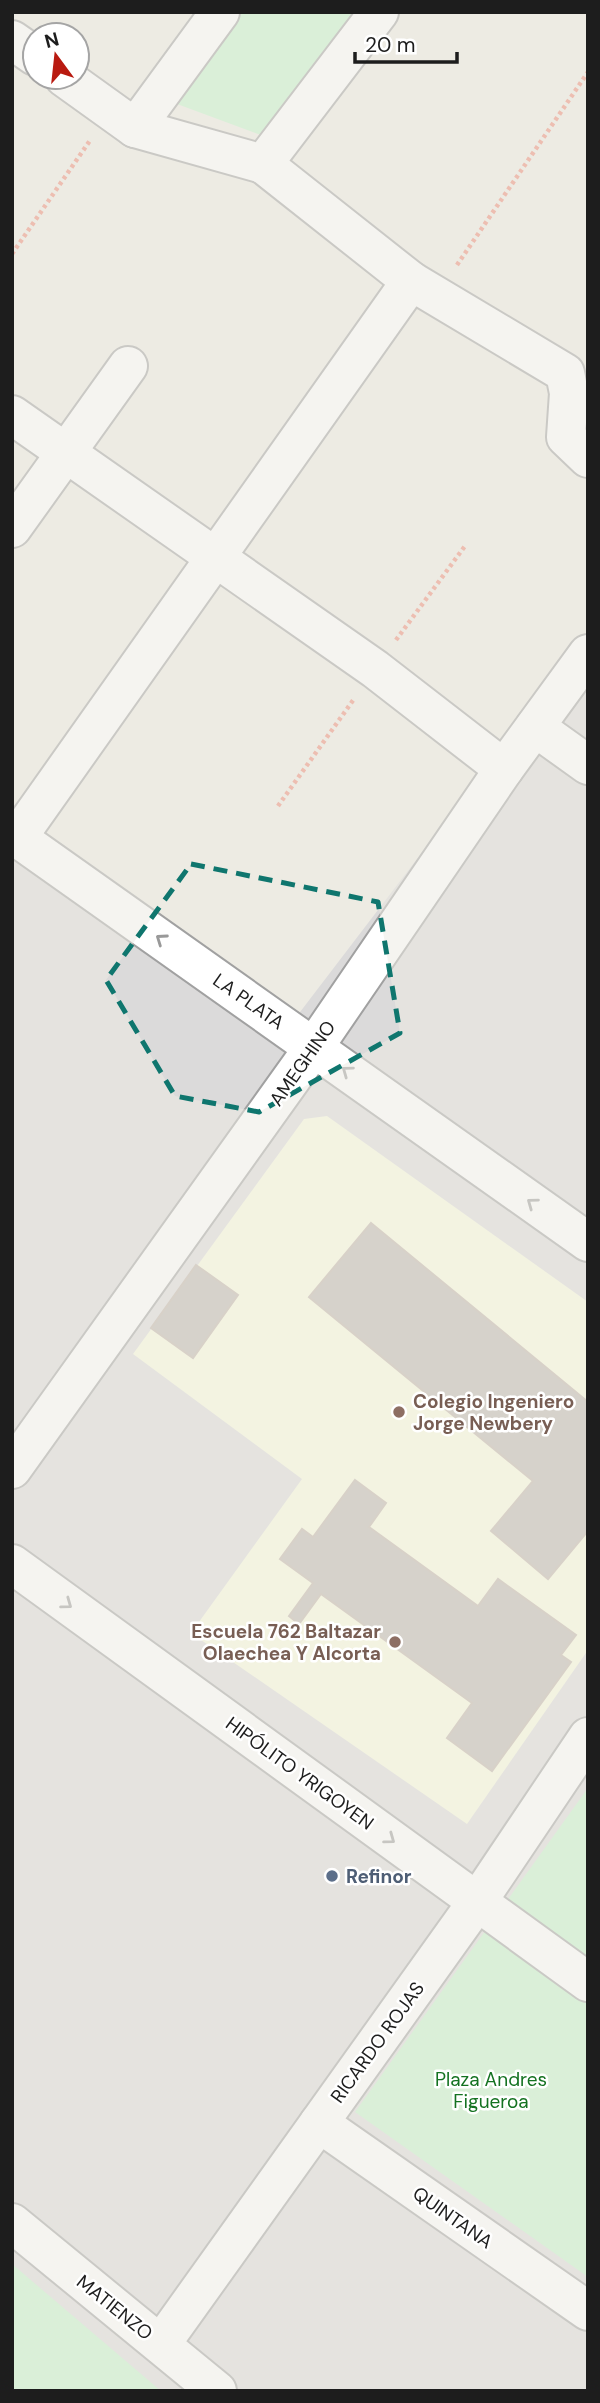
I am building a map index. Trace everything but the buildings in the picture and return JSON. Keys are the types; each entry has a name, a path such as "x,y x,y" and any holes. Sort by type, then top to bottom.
{"street":[{"path":"123,119 220,12"},
{"path":"263,164 379,12"},
{"path":"84,91 123,119 263,164 424,288 565,373 569,393 566,437 588,458"},
{"path":"15,836 217,556 424,288"},
{"path":"12,528 128,366"},
{"path":"12,415 375,669 504,769"},
{"name":"AMEGHINO","path":"12,1469 314,1047 504,769 588,654"},
{"path":"536,727 588,765"},
{"name":"LA PLATA","path":"15,836 588,1242"},
{"name":"HIPÓLITO YRIGOYEN","path":"12,1564 588,1982"},
{"name":"RICARDO ROJAS","path":"161,2344 477,1902 588,1737"},
{"name":"QUINTANA","path":"319,2123 588,2311"},
{"name":"MATIENZO","path":"12,2223 217,2391"}],"path":[{"path":"424,288 588,72"},
{"path":"12,254 123,119"}],"highlighted area":[{"path":"191,864 378,902 400,1033 259,1112 175,1096 106,980"}],"shaded area":[{"path":"588,635 588,2391 12,2391 12,826 297,1016"},
{"name":"Colegio Ingeniero Jorge Newbery","path":"327,1116 588,1302 588,1650 467,1824 191,1633 302,1479 133,1354 304,1119"}],"green space":[{"path":"233,12 360,12 269,138 169,101"},
{"name":"Plaza Andres Figueroa","path":"588,1788 588,2277 355,2112"},
{"path":"12,2264 161,2391 12,2391"}],"place":[{"name":"Colegio Ingeniero Jorge Newbery","path":"399,1412"},
{"name":"Escuela 762 Baltazar Olaechea Y Alcorta","path":"395,1642"},
{"name":"Refinor","path":"332,1876"}]}
